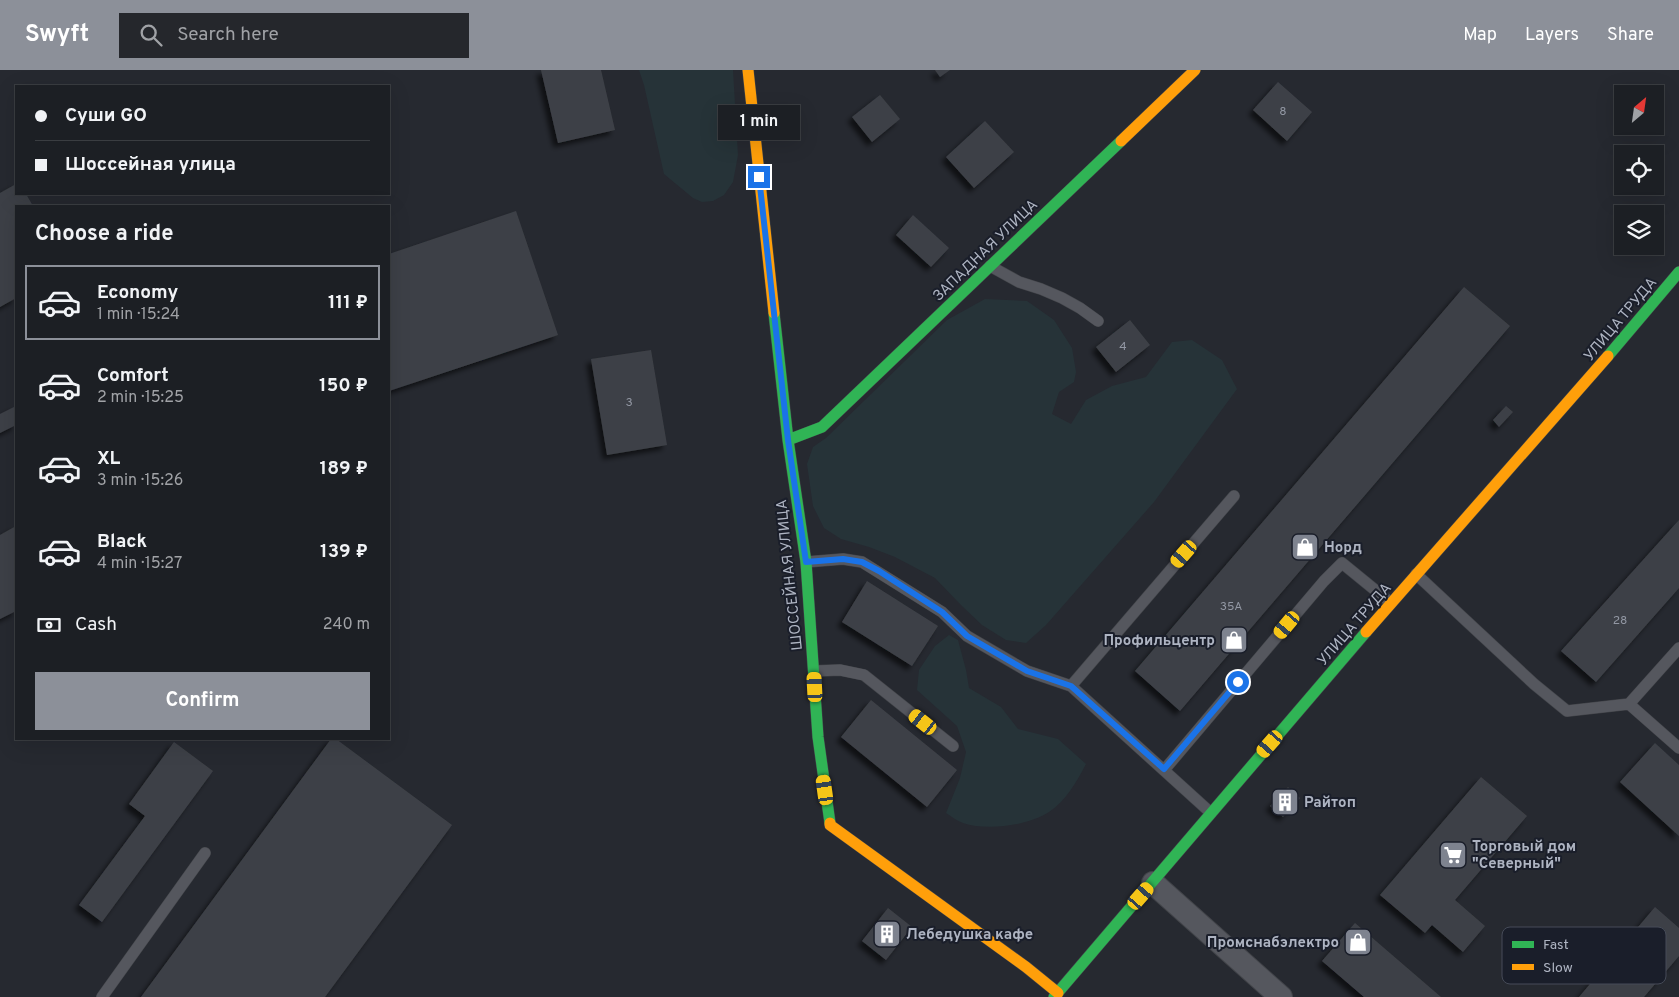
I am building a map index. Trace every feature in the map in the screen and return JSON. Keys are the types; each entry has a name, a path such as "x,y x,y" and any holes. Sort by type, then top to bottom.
{"street":[{"name":"ШОССЕЙНАЯ УЛИЦА","path":"748,70 788,440 806,562 818,737 830,825 1026,967 1056,995"},
{"name":"ЗАПАДНАЯ УЛИЦА","path":"788,440 822,427 1195,70"},
{"name":"УЛИЦА ТРУДА","path":"1056,995 1391,603 1635,326 1679,272"},
{"path":"1153,883 1281,997"}],"lane":[{"path":"990,266 1019,282 1062,298 1098,321"},
{"path":"1071,686 1234,496"},
{"path":"806,562 843,559 862,562 942,612 967,636 1027,671 1071,686 1211,813"},
{"path":"1164,769 1324,581 1342,563 1391,603"},
{"path":"1416,574 1534,684 1567,711 1629,704 1679,648"},
{"path":"814,671 840,670 864,675 953,746"},
{"path":"1629,704 1679,748"},
{"path":"102,997 205,853"}],"shaded area":[{"path":"639,70 733,70 738,155 733,182 724,195 713,201 702,202 693,198 664,174"},
{"path":"985,299 1027,301 1054,320 1072,348 1076,372 1074,382 1059,392 1052,414 1071,424 1086,400 1112,386 1146,377 1172,342 1192,340 1222,360 1237,389 1154,502 1046,625 1026,643 1006,640 982,625 935,578 895,557 841,539 824,528 813,506 807,464 813,447 826,438 947,320"},
{"path":"949,635 958,640 969,688 1001,707 1018,729 1058,739 1086,764 1066,796 1049,812 1040,817 1007,826 983,827 963,823 946,813 960,778 966,752 957,726 917,690 919,670 935,646"}],"building":[{"path":"541,70 601,70 615,130 558,143"},
{"path":"935,70 950,70 940,77"},
{"path":"1278,82 1312,112 1287,141 1253,110"},
{"path":"880,95 900,119 872,142 852,117"},
{"path":"985,121 1014,152 974,188 946,157"},
{"path":"15,185 15,195 27,195 32,205 15,205 15,299 0,307 0,193"},
{"path":"516,211 558,335 390,391 390,254"},
{"path":"913,215 949,248 931,267 896,235"},
{"path":"1464,287 1510,326 1180,711 1135,671"},
{"path":"1130,320 1150,345 1116,372 1096,347"},
{"path":"651,350 667,445 607,455 591,359"},
{"path":"15,406 15,426 0,433 0,414"},
{"path":"1506,406 1513,412 1499,427 1493,420"},
{"path":"1679,520 1679,588 1596,682 1561,651"},
{"path":"15,527 15,612 0,619 0,535"},
{"path":"867,581 938,626 912,666 842,622"},
{"path":"871,700 957,770 927,807 841,737"},
{"path":"330,740 337,740 452,825 325,997 141,997"},
{"path":"174,742 213,771 102,922 79,905 145,816 129,804"},
{"path":"1655,743 1679,765 1679,836 1620,782"},
{"name":"Торговый дом \"Северный\"","path":"1481,777 1527,816 1455,900 1485,926 1463,952 1432,925 1425,933 1380,895"},
{"name":"Райтоп","path":"1288,787 1300,798 1283,817 1270,806"},
{"path":"1655,907 1679,928 1679,956 1666,971 1666,927 1638,927"},
{"name":"Лебедушка кафе","path":"888,908 912,927 886,960 862,941"},
{"name":"Промснабэлектро","path":"1355,923 1441,997 1364,997 1322,961"},
{"path":"1590,984 1655,984 1644,997 1579,997"}],"traffic: fast":[{"path":"788,440 822,427 1121,141"},
{"path":"1608,356 1679,272"},
{"path":"774,313 788,440 806,562 818,737 830,823"},
{"path":"1054,997 1366,632"}],"traffic: slow":[{"path":"748,70 774,313"},
{"path":"1121,141 1195,70"},
{"path":"1366,632 1608,356"},
{"path":"830,823 830,825 1026,967 1058,993"}],"place":[{"name":"Норд","path":"1305,547"},
{"name":"Профильцентр","path":"1234,640"},
{"name":"Райтоп","path":"1285,802"},
{"name":"Торговый дом \"Северный\"","path":"1453,855"},
{"name":"Лебедушка кафе","path":"887,934"},
{"name":"Промснабэлектро","path":"1358,942"}],"route":[{"path":"759,177 788,440 806,562 843,559 862,562 879,571 942,612 967,636 1027,671 1071,686 1164,769 1238,682"}]}
